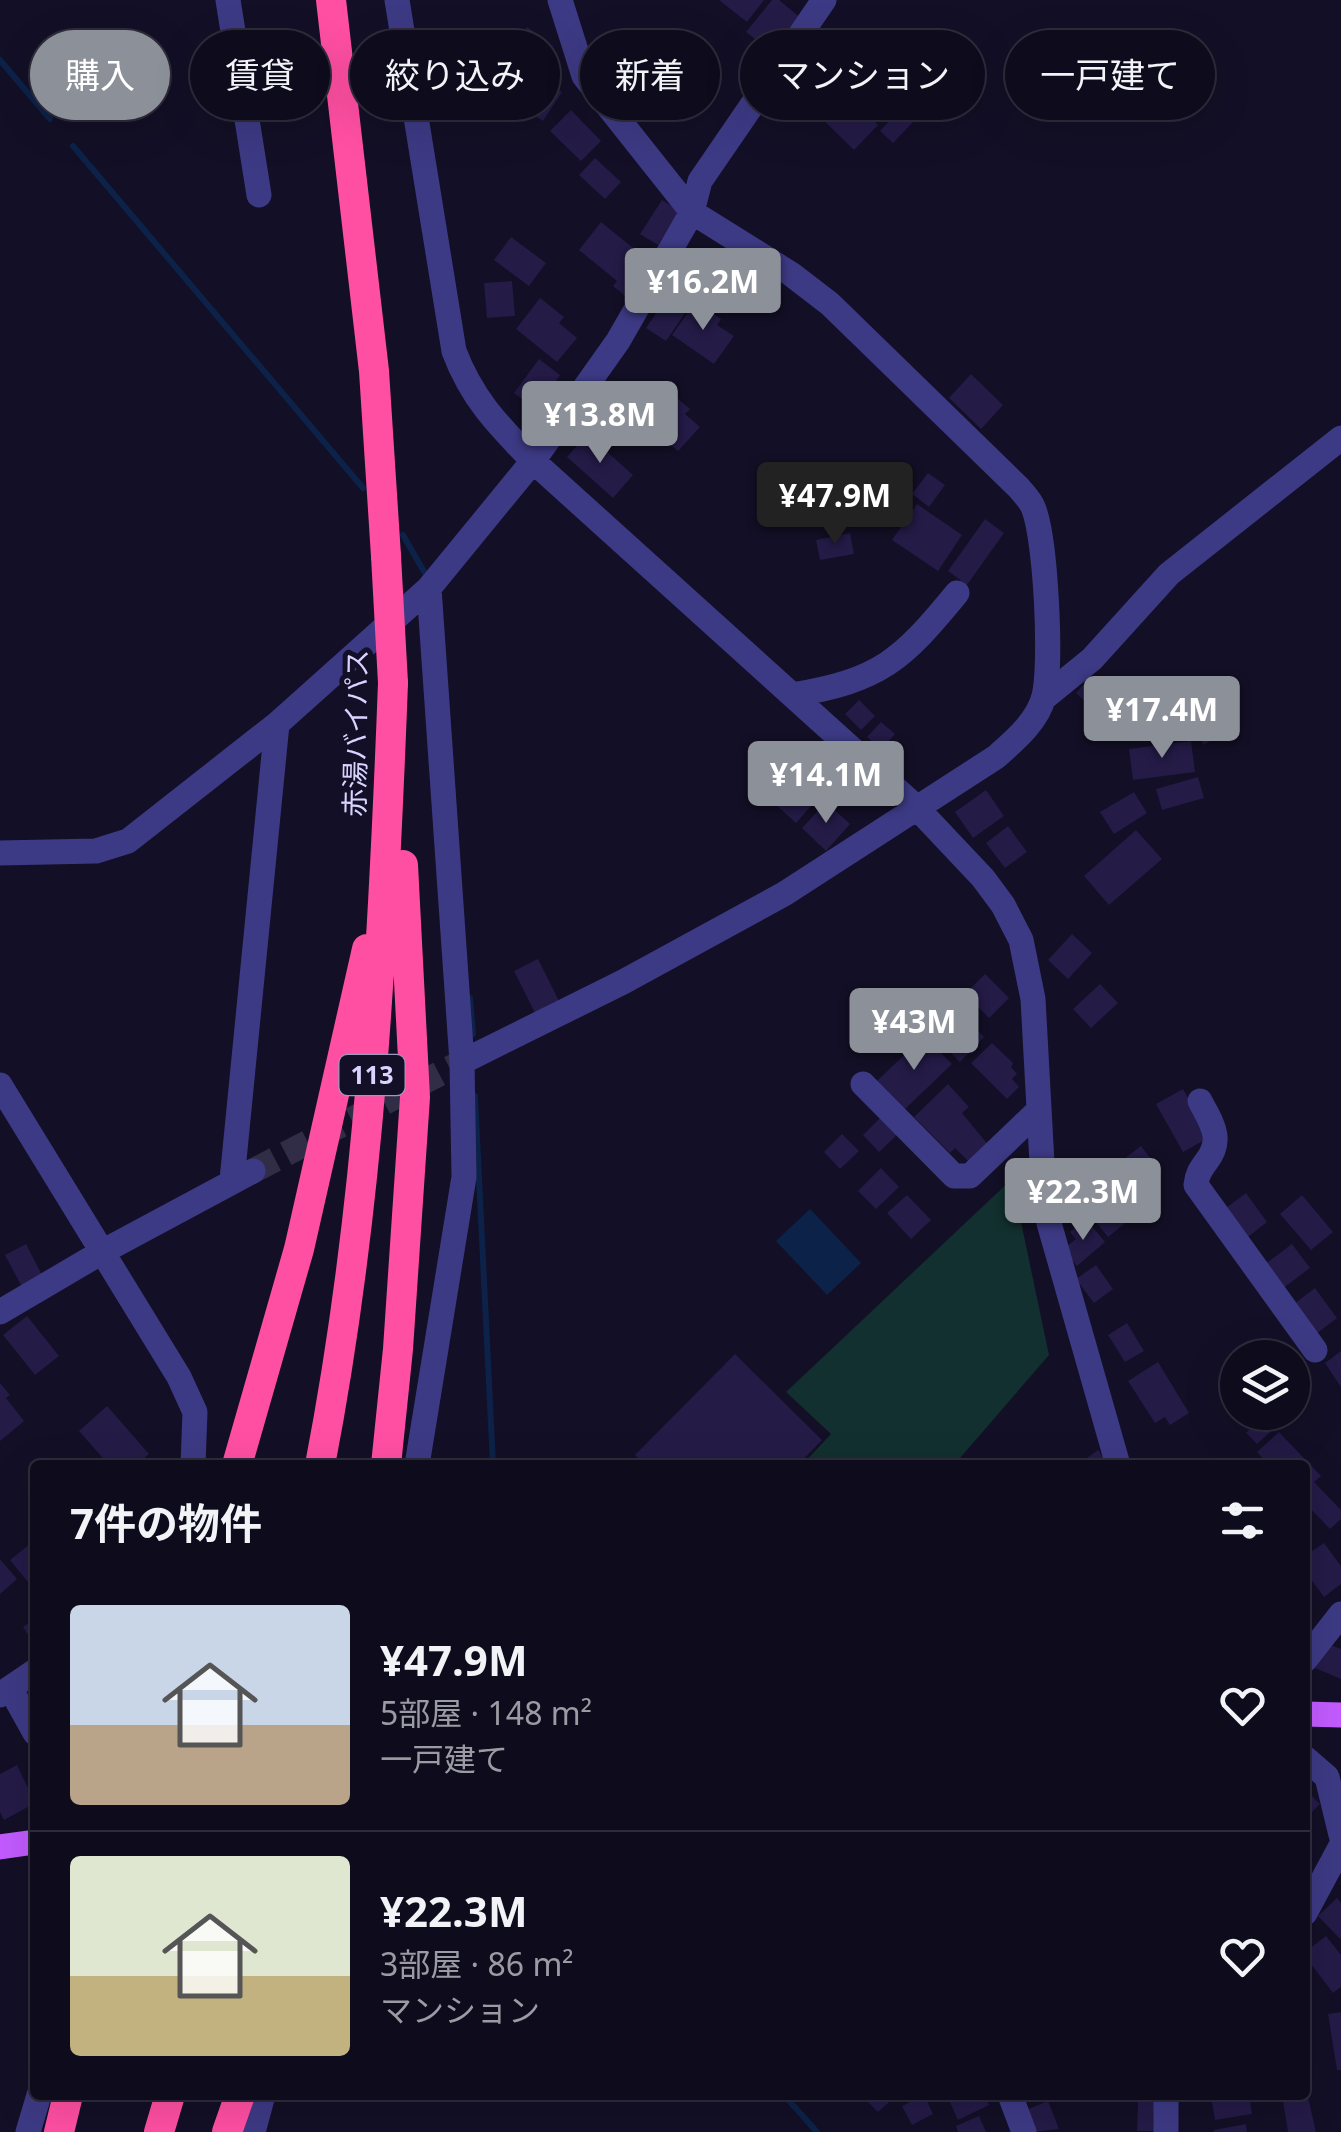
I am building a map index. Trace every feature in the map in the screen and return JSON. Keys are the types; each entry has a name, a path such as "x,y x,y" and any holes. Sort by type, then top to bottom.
{"highway":[{"name":"赤湯バイパス","path":"321,1460 355,1251 377,1024 393,682 374,371 331,0"},
{"path":"387,1460 415,1097 393,682"},
{"path":"238,1460 299,1248 386,868"},
{"path":"59,2132 67,2100"},
{"path":"159,2132 169,2100"},
{"path":"228,2132 238,2100"}],"main road":[{"path":"1310,1714 1341,1715"},
{"path":"0,1847 30,1843"}],"street":[{"path":"228,0 258,195"},
{"path":"398,0 454,351 465,380 482,407 532,461 916,807 983,878 1021,940 1033,1000 1048,1223 1117,1460"},
{"path":"560,0 584,76 692,212 791,274 830,304 1032,505 1042,545 1044,698"},
{"path":"0,853 96,851 128,841 277,724 428,588 532,461 618,340 692,212 700,181 824,0"},
{"path":"462,1062 622,982 784,894 996,757 1017,738 1044,698 1092,659 1169,574 1341,438"},
{"path":"419,1460 464,1177 462,1062 428,588"},
{"path":"792,695 843,687 878,672 926,630 957,592"},
{"path":"0,1312 243,1176 277,724"},
{"path":"863,1084 954,1176 970,1176 1038,1110"},
{"path":"0,1085 179,1377 195,1412 193,1460"},
{"path":"1200,1101 1217,1135 1215,1150 1198,1173 1196,1185 1315,1350"},
{"path":"1310,1654 1341,1614"},
{"path":"30,1674 5,1692 30,1726"},
{"path":"1310,1762 1327,1777 1341,1834"},
{"path":"1310,1904 1341,1846"},
{"path":"28,2132 38,2100"},
{"path":"252,2132 262,2100"},
{"path":"1012,2100 1024,2132"},
{"path":"1166,2100 1166,2132"}],"green space":[{"path":"1012,1179 1049,1355 958,1460 807,1460 831,1434 786,1392"}],"water":[{"path":"810,1209 861,1263 827,1295 776,1241"}],"building":[{"path":"719,0 764,0 747,22"},
{"path":"772,0 779,0 802,19 793,30 748,30"},
{"path":"571,110 601,141 581,161 550,131"},
{"path":"823,120 873,120 878,125 854,150"},
{"path":"890,120 915,120 893,143 880,131"},
{"path":"595,158 621,182 605,199 579,175"},
{"path":"662,200 679,211 658,245 640,234"},
{"path":"601,222 654,265 628,298 613,286 617,281 579,250"},
{"path":"511,237 546,263 529,286 494,260"},
{"path":"512,281 515,316 487,318 484,283"},
{"path":"540,298 564,317 559,323 577,338 557,362 516,329"},
{"path":"665,300 685,313 666,341 646,328"},
{"path":"696,301 721,319 717,325 734,336 714,364 672,335"},
{"path":"539,359 560,375 535,409 514,393"},
{"path":"971,374 1003,405 981,429 949,398"},
{"path":"663,386 690,409 685,414 700,427 678,451 663,438 668,433 642,409"},
{"path":"587,434 633,475 613,498 567,457"},
{"path":"928,473 945,485 929,507 912,494"},
{"path":"917,504 962,535 938,571 892,540"},
{"path":"985,519 1004,533 967,585 948,571"},
{"path":"850,533 854,554 820,560 816,540"},
{"path":"1091,677 1114,700 1099,715 1076,693"},
{"path":"859,700 875,716 861,730 845,714"},
{"path":"1224,700 1238,722 1204,745 1189,723"},
{"path":"881,722 895,734 881,750 867,737"},
{"path":"1191,741 1195,772 1133,780 1129,749"},
{"path":"779,760 820,796 796,823 755,786"},
{"path":"1198,777 1204,798 1162,810 1156,789"},
{"path":"986,790 1004,816 973,838 955,812"},
{"path":"1134,792 1147,813 1114,834 1100,812"},
{"path":"826,802 850,824 826,851 802,828"},
{"path":"1008,826 1027,852 1005,868 986,843"},
{"path":"1136,830 1162,859 1109,905 1084,876"},
{"path":"1072,934 1092,953 1068,979 1048,960"},
{"path":"538,959 559,1001 535,1013 514,971"},
{"path":"985,974 1009,998 989,1018 965,994"},
{"path":"1100,984 1118,1003 1091,1028 1073,1009"},
{"path":"952,1005 984,1037 960,1062 928,1030"},
{"path":"924,1036 952,1064 904,1110 876,1082"},
{"path":"992,1043 1013,1063 1011,1067 1017,1074 1012,1079 1019,1087 1007,1099 971,1063"},
{"path":"948,1084 969,1107 962,1113 990,1147 972,1165 955,1148 950,1153 914,1117"},
{"path":"1183,1089 1210,1137 1183,1152 1156,1104"},
{"path":"881,1117 898,1134 879,1152 863,1135"},
{"path":"842,1134 859,1151 840,1169 824,1152"},
{"path":"1141,1146 1162,1173 1141,1191 1119,1163"},
{"path":"881,1168 899,1187 876,1209 858,1191"},
{"path":"1081,1170 1098,1189 1073,1211 1056,1191"},
{"path":"1119,1185 1140,1211 1108,1237 1087,1211"},
{"path":"1246,1193 1267,1222 1244,1240 1222,1211"},
{"path":"907,1195 931,1220 911,1239 887,1213"},
{"path":"1302,1195 1333,1232 1311,1250 1280,1214"},
{"path":"1086,1219 1105,1242 1077,1266 1063,1249 1076,1239 1070,1232"},
{"path":"26,1244 43,1277 22,1287 5,1255"},
{"path":"1292,1244 1310,1268 1282,1289 1264,1265"},
{"path":"1096,1265 1113,1289 1094,1303 1076,1279"},
{"path":"1315,1288 1337,1318 1316,1334 1294,1304"},
{"path":"27,1316 59,1356 35,1375 3,1335"},
{"path":"1127,1323 1144,1351 1125,1362 1108,1335"},
{"path":"1341,1351 1341,1387 1325,1363"},
{"path":"735,1354 822,1440 803,1460 640,1460 635,1455"},
{"path":"1158,1362 1189,1413 1170,1425 1165,1417 1155,1423 1128,1381"},
{"path":"0,1383 24,1421 0,1441"},
{"path":"107,1406 149,1454 142,1460 105,1460 79,1431"},
{"path":"1249,1430 1270,1432 1257,1444 1246,1433"},
{"path":"1279,1432 1306,1460 1264,1460 1257,1452"},
{"path":"1098,1450 1105,1460 1084,1460"},
{"path":"1310,1464 1321,1476 1314,1482 1341,1510 1341,1519 1330,1529 1310,1508"},
{"path":"1324,1543 1341,1566 1341,1584 1324,1597 1310,1578 1310,1553"},
{"path":"30,1544 30,1585 10,1560"},
{"path":"0,1559 17,1579 0,1594"},
{"path":"1326,1643 1341,1649 1341,1679 1315,1668"},
{"path":"17,1765 30,1792 30,1806 4,1820 0,1812 0,1774"},
{"path":"1310,1794 1320,1804 1310,1814"},
{"path":"1337,1898 1341,1903 1341,1940 1318,1916"},
{"path":"1326,1936 1341,1955 1341,1987 1333,1993 1310,1963 1310,1948"},
{"path":"1341,2012 1341,2070 1337,2070 1328,2014"},
{"path":"866,2100 891,2100 878,2112"},
{"path":"926,2100 933,2114 912,2125 902,2106"},
{"path":"949,2100 986,2100 989,2105 958,2120"},
{"path":"1212,2100 1250,2100 1252,2114 1215,2120"},
{"path":"1283,2100 1309,2100 1316,2132 1288,2132"},
{"path":"1048,2101 1059,2129 1034,2132 1026,2110"},
{"path":"1138,2101 1157,2102 1156,2131 1137,2131"},
{"path":"979,2116 986,2132 958,2132 956,2126"},
{"path":"1246,2124 1247,2132 1214,2132 1214,2130"}],"waterway":[{"path":"0,60 30,95"},
{"path":"73,146 363,488"},
{"path":"403,535 426,575"},
{"path":"470,998 473,1034"},
{"path":"475,1096 493,1460"},
{"path":"788,2100 817,2132"}],"tunnel":[{"path":"253,1171 462,1062"}]}
